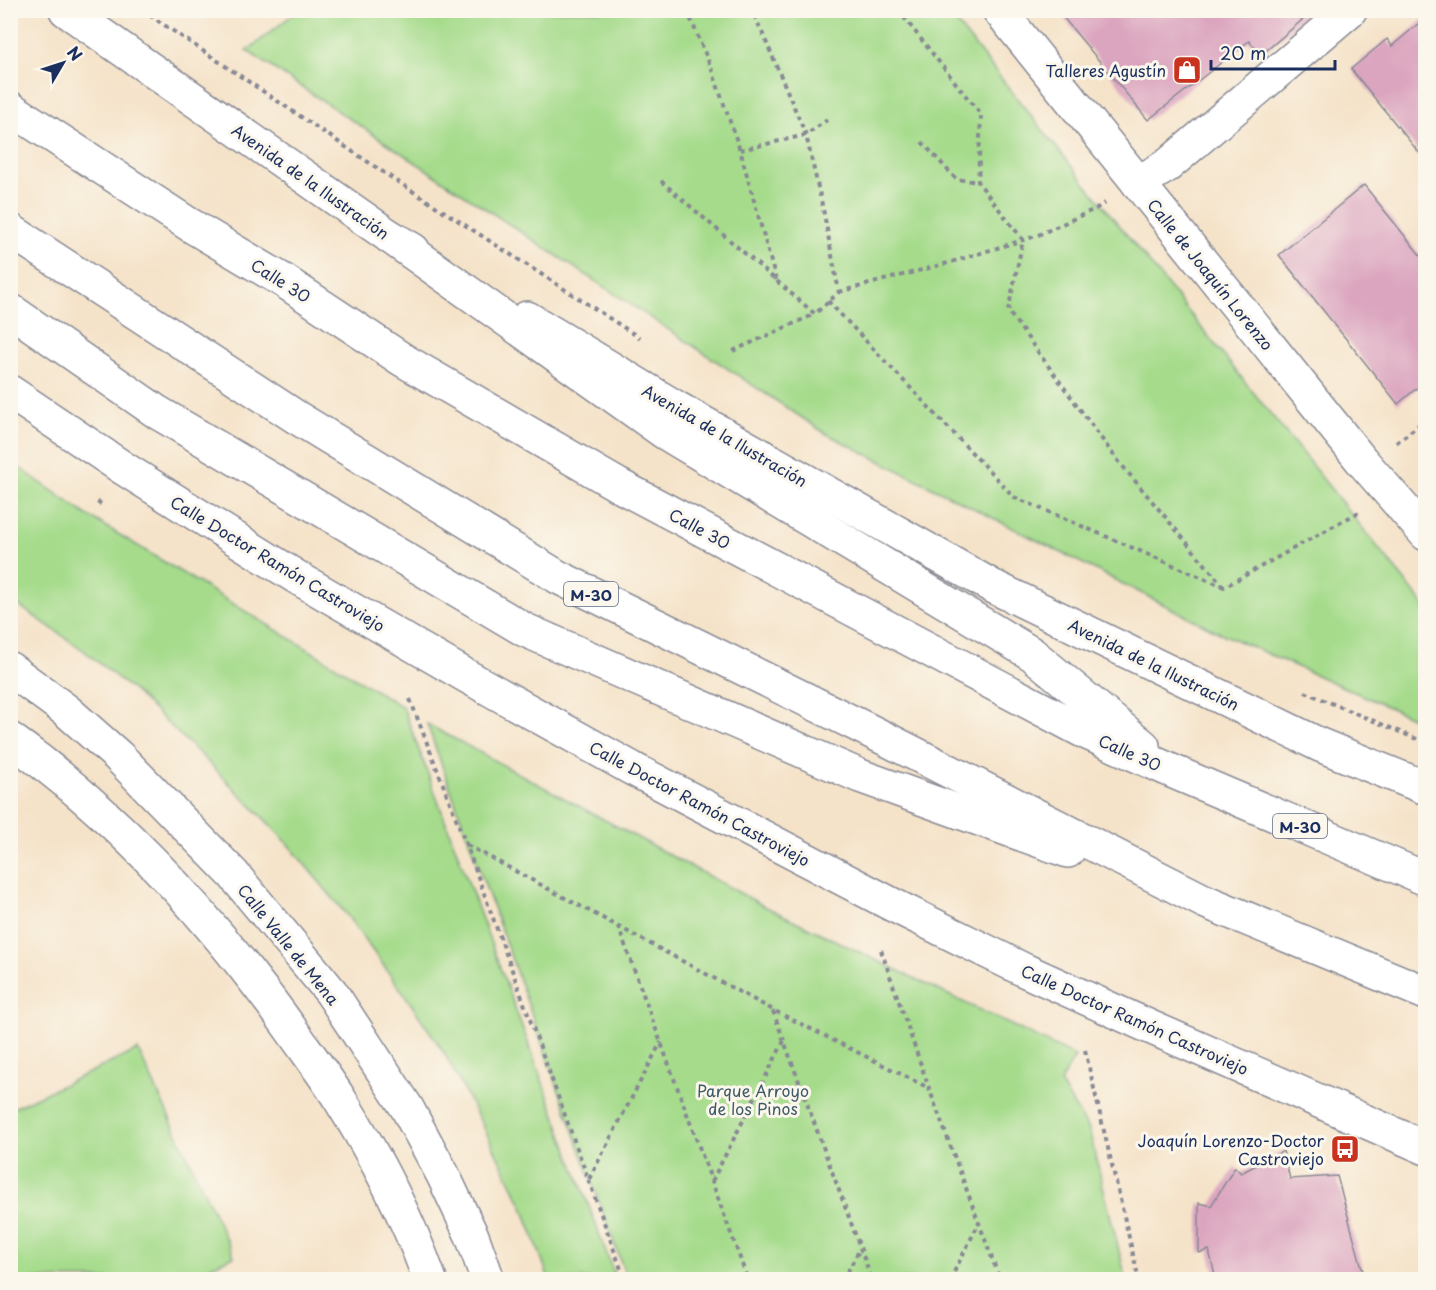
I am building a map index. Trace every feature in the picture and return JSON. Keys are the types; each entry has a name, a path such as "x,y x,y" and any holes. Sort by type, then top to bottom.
{"main road":[{"name":"Avenida de la Ilustración","path":"66,10 389,236 675,407 992,586 1320,745 1425,788"},
{"name":"Calle de Joaquín Lorenzo","path":"999,10 1362,460 1425,534"},
{"path":"1138,183 1168,165 1350,10"},
{"name":"Calle 30","path":"10,108 190,225 284,281 403,360 618,485 1085,732 1425,879"},
{"name":"M-30","path":"10,230 296,417 558,577 884,738 1204,902 1425,993"},
{"path":"389,236 664,432 1032,654 1174,772"},
{"path":"10,310 157,412 525,630 860,776 1204,902"},
{"name":"Calle Doctor Ramón Castroviejo","path":"10,392 123,468 298,578 633,769 893,905 1024,970 1150,1028 1425,1148"},
{"name":"Calle Valle de Mena","path":"10,669 67,711 118,756 233,874 331,992 407,1108 444,1175 472,1236 488,1280"},
{"path":"10,739 77,790 156,865 205,918 242,963 332,1087 376,1159 430,1280"}],"path":[{"path":"142,10 389,176 642,339"},
{"path":"687,10 712,70 740,150 776,281"},
{"path":"752,10 806,135 839,292"},
{"path":"898,10 981,115 978,182 1023,240 1008,311 1115,457 1224,587"},
{"path":"740,150 806,135 827,120"},
{"path":"922,142 956,179 978,182"},
{"path":"661,181 815,314"},
{"path":"733,351 815,314 839,292 948,263 1036,236 1097,208 1138,183"},
{"path":"828,301 1014,497 1224,587"},
{"path":"1395,444 1425,419"},
{"path":"1224,587 1391,495"},
{"path":"1299,689 1425,743"},
{"path":"410,699 466,844 625,1280"},
{"path":"466,844 773,1010 929,1088"},
{"path":"618,926 748,1280"},
{"path":"880,950 1000,1280"},
{"path":"773,1010 872,1280"},
{"path":"712,1181 784,1040"},
{"path":"588,1179 661,1042"},
{"path":"1085,1050 1139,1280"},
{"path":"950,1280 979,1222"},
{"path":"843,1280 860,1248"}],"green space":[{"path":"297,11 947,11 1425,606 1425,723 1218,632 825,433 247,51"},
{"path":"11,462 87,515 403,707 616,1279 549,1279 523,1207 443,1051 346,914 281,836 136,693 83,650 11,600"},
{"name":"Parque Arroyo de los Pinos","path":"427,724 764,906 1075,1056 1060,1083 1089,1130 1126,1279 627,1279"},
{"path":"138,1050 234,1256 182,1279 11,1279 11,1109"}],"building":[{"path":"1057,10 1314,10 1261,55 1249,41 1148,120"},
{"path":"1425,18 1425,160 1351,69 1387,39 1392,46"},
{"path":"1364,185 1425,261 1425,381 1398,404 1279,255"},
{"path":"1283,1151 1290,1179 1337,1176 1364,1275 1346,1280 1216,1280 1209,1250 1199,1253 1199,1203 1211,1206 1235,1167 1241,1173"}],"place":[{"name":"Talleres Agustín","path":"1187,70"},
{"name":"Joaquín Lorenzo-Doctor Castroviejo","path":"1345,1149"}]}
